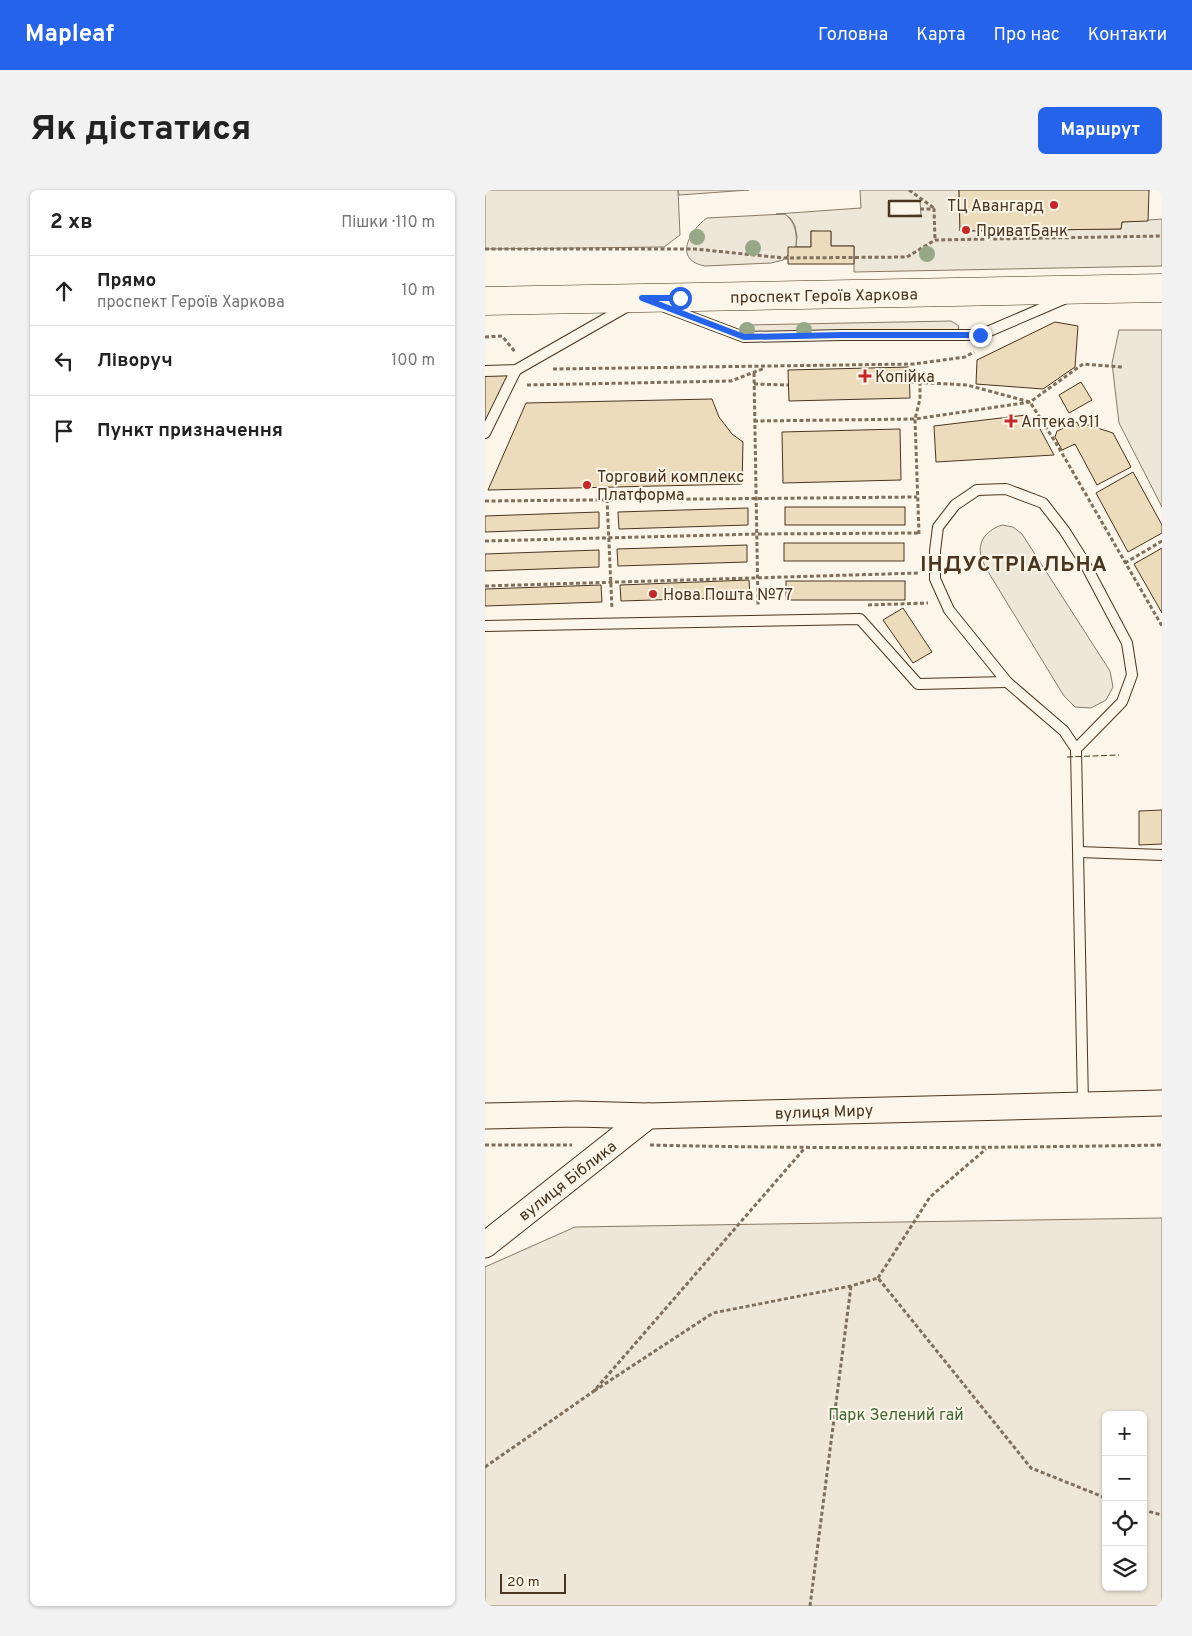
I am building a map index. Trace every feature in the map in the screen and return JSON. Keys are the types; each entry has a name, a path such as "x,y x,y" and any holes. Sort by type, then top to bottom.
{"main road":[{"name":"проспект Героїв Харкова","path":"485,301 1162,288"}],"street":[{"name":"вулиця Миру","path":"485,1116 577,1114 648,1116 1162,1103"},
{"name":"вулиця Біблика","path":"485,1244 648,1116"}],"lane":[{"path":"485,371 521,368 642,298 744,337 980,335 1086,290"},
{"path":"485,433 521,368"},
{"path":"1076,749 1122,702 1132,675 1127,643 1083,560 1065,530 1043,503 1006,489 977,490 955,505 938,527 935,551 935,579 949,610 1007,682 1064,731 1076,749 1083,1104"},
{"path":"485,626 859,620 919,684 1007,682"},
{"path":"1079,852 1162,855"}],"path":[{"path":"909,190 934,208"},
{"path":"920,209 934,208"},
{"path":"934,208 935,240"},
{"path":"485,249 695,249 784,258 907,256 935,240 1162,236"},
{"path":"485,337 502,336 521,368 532,369 913,364 965,357 980,349"},
{"path":"520,385 731,381 768,366"},
{"path":"754,373 758,608"},
{"path":"911,382 967,385 1030,402 1059,448 1162,626"},
{"path":"755,421 915,419 920,399 920,382"},
{"path":"754,384 788,385"},
{"path":"485,501 917,497"},
{"path":"607,499 612,612"},
{"path":"485,541 757,534 919,533"},
{"path":"1125,562 1162,541"},
{"path":"485,586 919,573"},
{"path":"485,1145 574,1145 566,1151"},
{"path":"645,1145 804,1149 1162,1145"},
{"path":"485,1467 593,1392 713,1313 851,1286 879,1278 930,1197 987,1148"},
{"path":"593,1392 804,1149"},
{"path":"879,1278 1031,1468 1102,1496"},
{"path":"810,1606 851,1286"},
{"path":"1147,1511 1162,1515"}],"green space":[{"path":"485,190 678,190 680,235 664,247 485,249"},
{"path":"785,214 794,225 796,247 783,260 771,263 705,266 695,263 689,258 687,245 690,237 707,218"},
{"path":"951,321 959,326 958,330 744,335 742,331 742,327 746,325"},
{"path":"1002,525 1013,527 1022,534 1110,671 1113,687 1106,700 1091,708 1075,707 1064,696 990,575 983,563 980,550 982,540 993,529"},
{"name":"Парк Зелений гай","path":"1162,1218 1162,1606 485,1606 485,1267 575,1227"}],"shaded area":[{"path":"678,190 749,190 679,195"},
{"path":"860,190 959,190 960,231 1121,229 1122,222 1162,219 1162,266 854,272 854,246 831,246 831,232 811,231 811,247 796,247 797,237 795,226 791,219 785,214 776,214 861,208","holes":["889,201 920,201 921,215 889,216"]},
{"path":"1119,330 1162,330 1162,507 1119,423 1112,363"}],"building":[{"name":"ТЦ Авангард","path":"959,190 1149,190 1148,221 1122,222 1121,229 960,231"},
{"path":"811,231 831,231 831,246 854,246 854,264 788,264 788,247 811,247"},
{"path":"1055,322 1078,326 1075,367 1043,389 976,384 977,360"},
{"path":"909,367 910,398 789,401 788,370"},
{"path":"516,370 485,431 485,371"},
{"path":"1081,382 1092,400 1069,413 1059,395"},
{"path":"712,399 719,417 732,434 743,442 742,484 488,490 526,403"},
{"path":"1026,415 1039,427 1054,455 936,462 934,426"},
{"path":"1077,422 1080,428 1088,425 1113,433 1131,467 1097,485 1075,444 1062,450 1055,437 1057,431"},
{"path":"900,429 901,480 783,483 782,432"},
{"path":"1133,472 1162,525 1162,533 1128,552 1096,493"},
{"path":"785,507 905,507 905,525 785,525"},
{"path":"748,508 748,525 619,529 618,512"},
{"path":"599,512 599,528 485,532 485,516"},
{"path":"784,543 904,543 904,561 784,561"},
{"path":"747,545 747,562 618,566 617,549"},
{"path":"1162,548 1162,613 1134,564"},
{"path":"599,550 599,567 485,571 485,554"},
{"path":"749,580 750,597 621,601 620,585"},
{"path":"786,581 905,581 905,600 786,600"},
{"path":"601,585 602,602 485,606 485,589"},
{"path":"903,608 932,652 913,663 883,620"},
{"path":"1162,810 1162,844 1139,845 1139,811"}],"fence":[{"path":"1067,757 1119,755"}],"wall":[{"path":"920,201 889,201 889,216 921,216"}],"place":[{"name":"ТЦ Авангард","path":"1054,205"},
{"name":"ПриватБанк","path":"966,230"},
{"name":"Копійка","path":"865,376"},
{"name":"Аптека 911","path":"1011,421"},
{"name":"Торговий комплекс Платформа","path":"587,485"},
{"name":"Нова Пошта №77","path":"653,594"}],"district":[{"name":"ІНДУСТРІАЛЬНА","path":"1014,564"}],"route":[{"path":"680,298 642,298 744,337 980,335"}]}
